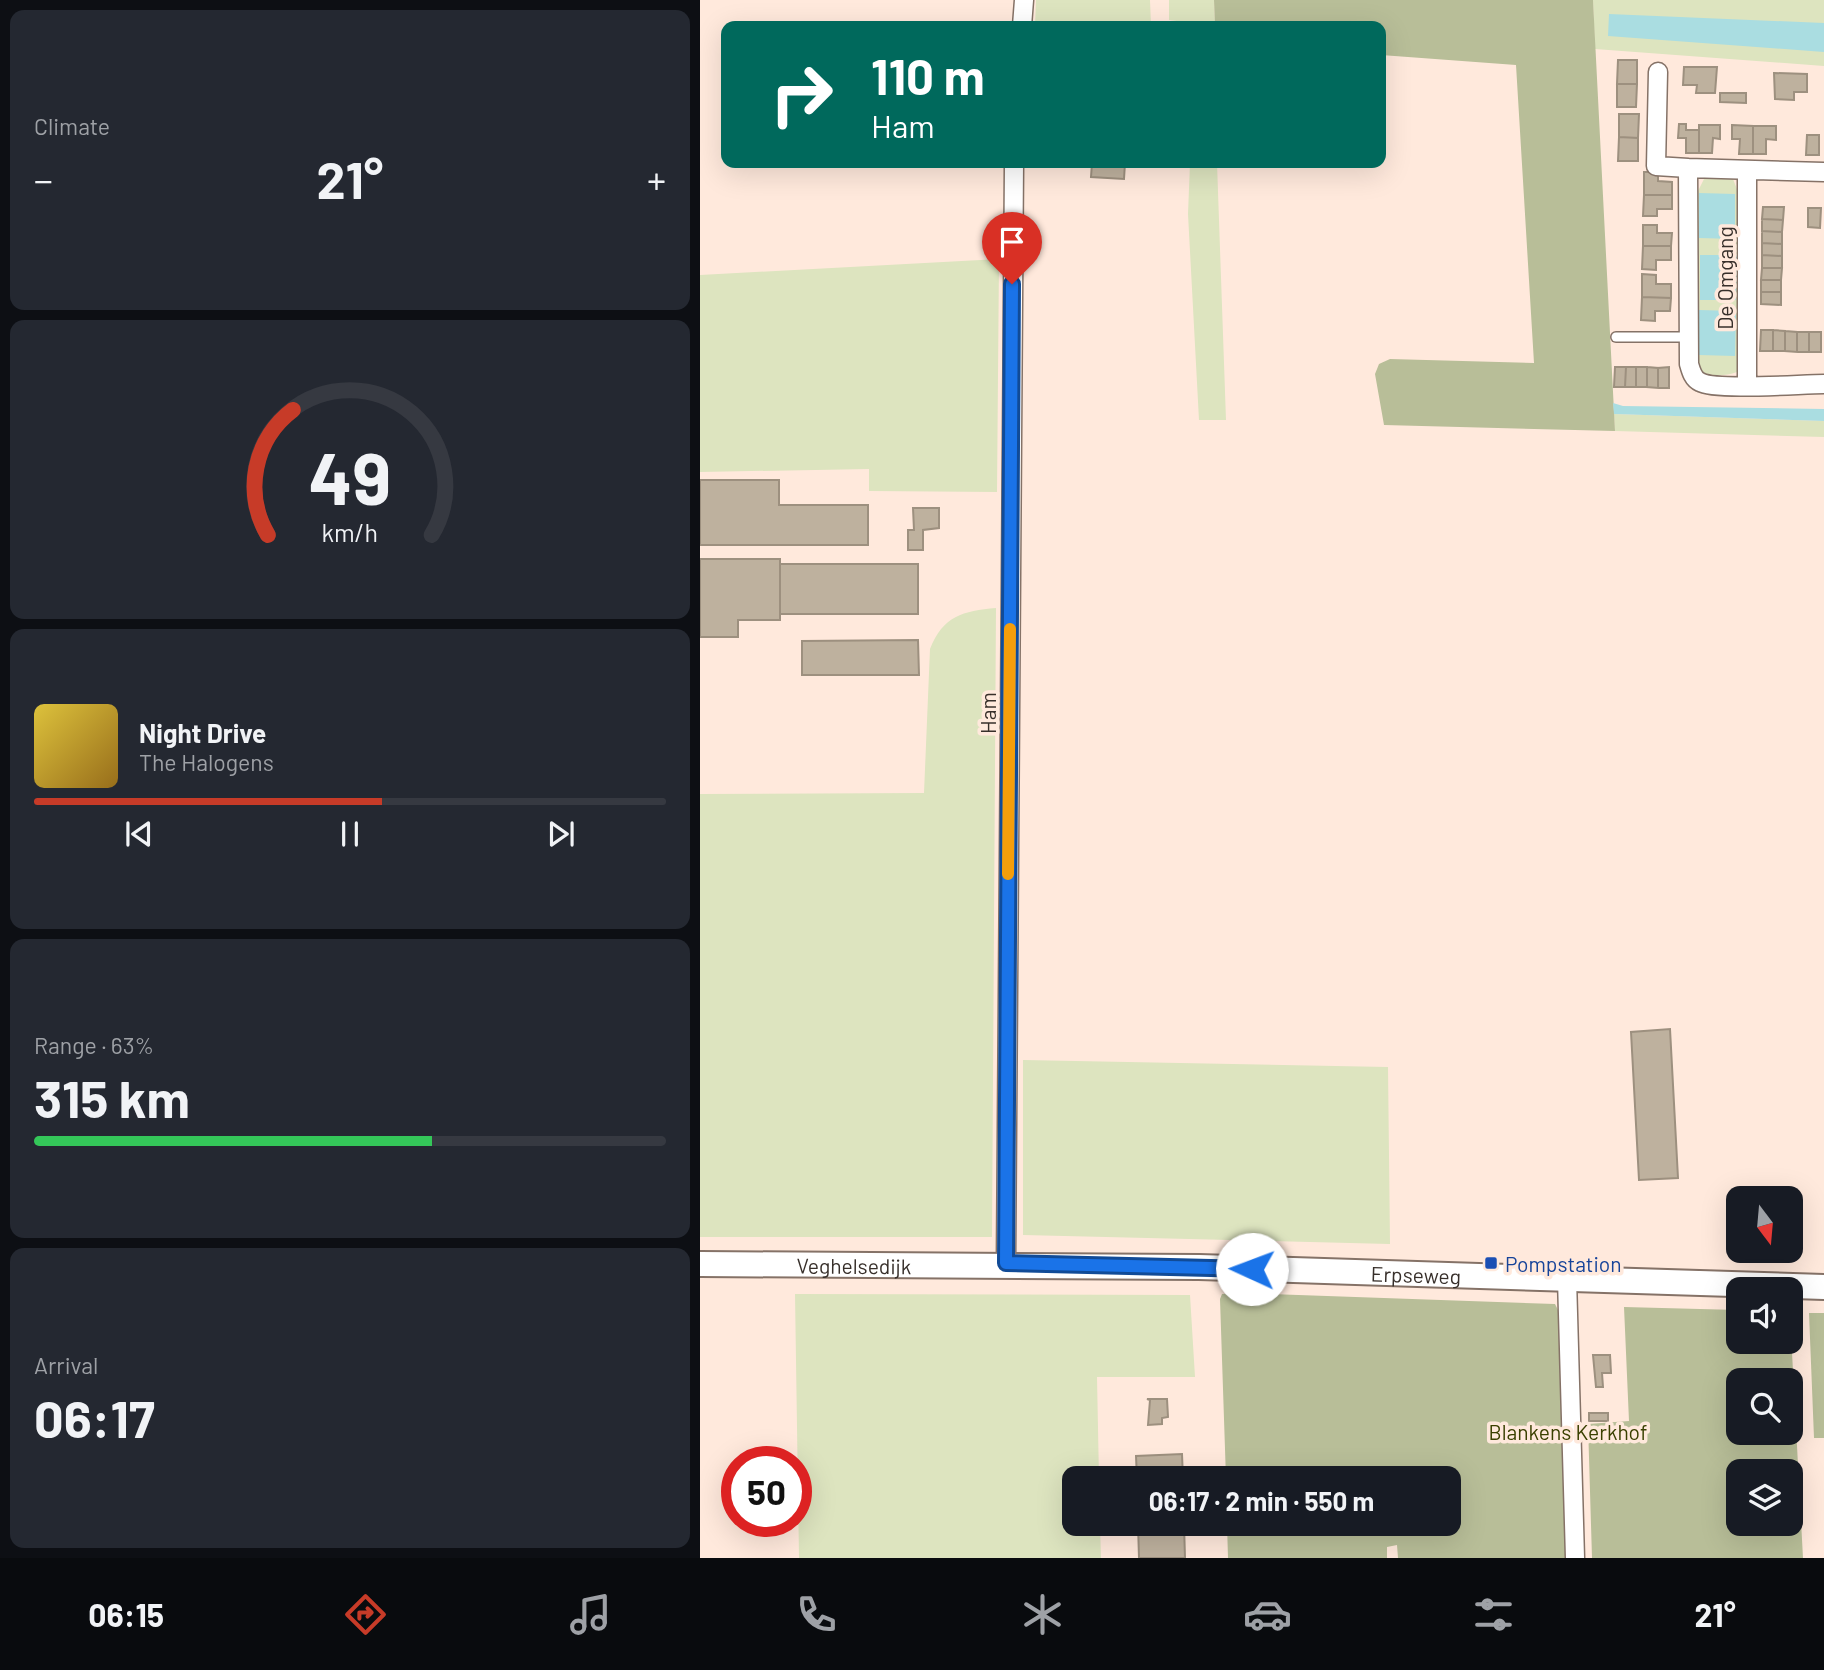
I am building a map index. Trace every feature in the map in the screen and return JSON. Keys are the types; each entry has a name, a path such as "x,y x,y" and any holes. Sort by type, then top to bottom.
{"main road":[{"name":"Veghelsedijk","path":"700,1264 1006,1263"},
{"name":"Erpseweg","path":"1006,1263 1824,1287"}],"street":[{"path":"1022,21 1024,0"},
{"path":"1658,72 1656,166 1824,172"},
{"name":"Ham","path":"1006,1263 1014,168"},
{"name":"De Omgang","path":"1688,168 1689,364 1693,376 1701,383 1824,384"},
{"name":"De Omgang","path":"1747,171 1747,384"},
{"path":"1567,1279 1575,1558"}],"lane":[{"name":"De Omgang","path":"1616,337 1689,337"}],"green space":[{"path":"1036,0 1150,0 1151,21 1035,21"},
{"path":"1169,0 1214,0 1215,21 1169,20"},
{"path":"1214,0 1593,0 1615,431 1384,425 1375,374 1379,364 1390,359 1534,363 1516,65 1386,55 1386,21 1215,21"},
{"path":"1593,0 1824,0 1824,66 1595,49"},
{"path":"1190,168 1217,168 1226,420 1199,420 1188,214"},
{"path":"1704,179 1733,179 1738,192 1739,356 1737,372 1722,375 1697,371 1697,193"},
{"path":"999,259 997,492 869,491 869,469 700,472 700,275"},
{"path":"1614,414 1824,421 1824,437 1615,431"},
{"path":"996,608 992,1237 700,1237 700,794 924,793 930,649 941,629 956,617"},
{"path":"1023,1060 1388,1067 1390,1244 1023,1235"},
{"path":"795,1294 1190,1295 1195,1377 1097,1377 1099,1466 1062,1466 1062,1536 1100,1536 1101,1558 799,1558 799,1537 812,1537 812,1446 797,1446"},
{"path":"1222,1294 1555,1304 1559,1312 1568,1558 1398,1558 1397,1545 1387,1547 1387,1558 1228,1558 1227,1536 1461,1536 1461,1466 1226,1466 1220,1299"},
{"path":"1624,1307 1726,1310 1726,1354 1792,1354 1793,1368 1726,1368 1726,1445 1797,1445 1798,1459 1726,1459 1726,1536 1802,1536 1803,1558 1592,1558 1588,1424 1629,1421"},
{"path":"1809,1313 1824,1313 1824,1438 1814,1438"}],"water":[{"path":"1609,14 1824,23 1824,52 1608,36"},
{"path":"1699,193 1735,194 1735,239 1699,238"},
{"path":"1700,255 1737,255 1736,300 1700,300"},
{"path":"1699,310 1736,311 1735,356 1699,355"},
{"path":"1613,403 1623,406 1824,409 1824,421 1614,414"}],"building":[{"path":"1618,60 1637,60 1637,84 1617,84"},
{"path":"1684,67 1717,67 1715,93 1696,93 1697,85 1683,85"},
{"path":"1774,73 1807,74 1807,92 1794,92 1794,100 1775,99"},
{"path":"1617,84 1637,84 1636,107 1617,107"},
{"path":"1720,93 1746,93 1746,103 1720,102"},
{"path":"1619,114 1639,114 1638,138 1619,137"},
{"path":"1679,124 1686,124 1686,130 1699,130 1699,153 1686,153 1686,138 1678,138"},
{"path":"1699,125 1720,125 1720,139 1713,138 1712,153 1699,153"},
{"path":"1732,125 1753,126 1753,154 1739,154 1740,139 1732,139"},
{"path":"1753,126 1776,126 1776,140 1766,139 1766,154 1753,154"},
{"path":"1807,135 1819,135 1819,155 1806,155"},
{"path":"1619,137 1638,138 1638,161 1618,161"},
{"path":"1092,168 1125,168 1124,179 1091,177"},
{"path":"1644,172 1658,172 1658,181 1672,182 1672,195 1644,195"},
{"path":"1644,195 1672,195 1672,209 1657,209 1657,216 1643,216"},
{"path":"1763,207 1784,207 1783,220 1762,219"},
{"path":"1808,208 1821,208 1820,228 1808,227"},
{"path":"1762,219 1783,220 1782,232 1762,231"},
{"path":"1643,225 1657,225 1657,233 1672,233 1671,246 1643,246"},
{"path":"1762,231 1782,232 1782,244 1762,243"},
{"path":"1762,243 1782,244 1782,256 1762,255"},
{"path":"1643,246 1671,246 1671,260 1656,260 1656,270 1642,269"},
{"path":"1762,255 1782,256 1782,268 1762,268"},
{"path":"1762,268 1782,268 1781,280 1761,280"},
{"path":"1642,274 1656,275 1656,284 1671,284 1671,298 1642,297"},
{"path":"1761,280 1781,280 1781,292 1761,292"},
{"path":"1761,292 1781,292 1781,305 1761,304"},
{"path":"1642,297 1671,298 1670,311 1655,311 1655,321 1641,320"},
{"path":"1761,330 1773,330 1773,351 1760,351"},
{"path":"1773,330 1785,331 1785,351 1773,351"},
{"path":"1785,331 1797,332 1797,352 1785,351"},
{"path":"1797,332 1809,332 1809,352 1797,352"},
{"path":"1809,332 1821,332 1821,352 1809,352"},
{"path":"1615,367 1626,367 1625,387 1614,387"},
{"path":"1626,367 1636,367 1636,387 1625,387"},
{"path":"1636,367 1647,367 1647,387 1636,387"},
{"path":"1647,367 1658,368 1658,388 1647,387"},
{"path":"1669,367 1669,388 1658,388 1658,368"},
{"path":"700,480 779,480 779,505 868,505 868,545 700,545"},
{"path":"913,508 939,508 939,528 923,530 923,550 908,550 908,530 914,530"},
{"path":"700,559 780,559 780,620 738,620 738,637 700,637"},
{"path":"780,564 918,564 918,614 780,614"},
{"path":"918,640 919,675 802,675 802,641"},
{"path":"1670,1029 1678,1178 1639,1180 1631,1032"},
{"path":"1593,1355 1610,1355 1611,1373 1602,1373 1603,1387 1596,1387"},
{"path":"1147,1399 1167,1399 1168,1417 1162,1418 1162,1424 1148,1425 1150,1400"},
{"path":"1589,1413 1608,1413 1608,1421 1589,1421"},
{"path":"1182,1454 1182,1466 1136,1466 1136,1456"},
{"path":"1138,1536 1184,1536 1185,1558 1139,1558"}],"slow traffic":[{"path":"1008,874 1010,629"}],"place":[{"name":"Pompstation","path":"1491,1263"}],"route":[{"path":"1012,284 1006,1263 1252,1269"}],"park label":[{"name":"Blankens Kerkhof","path":"1568,1431"}]}
